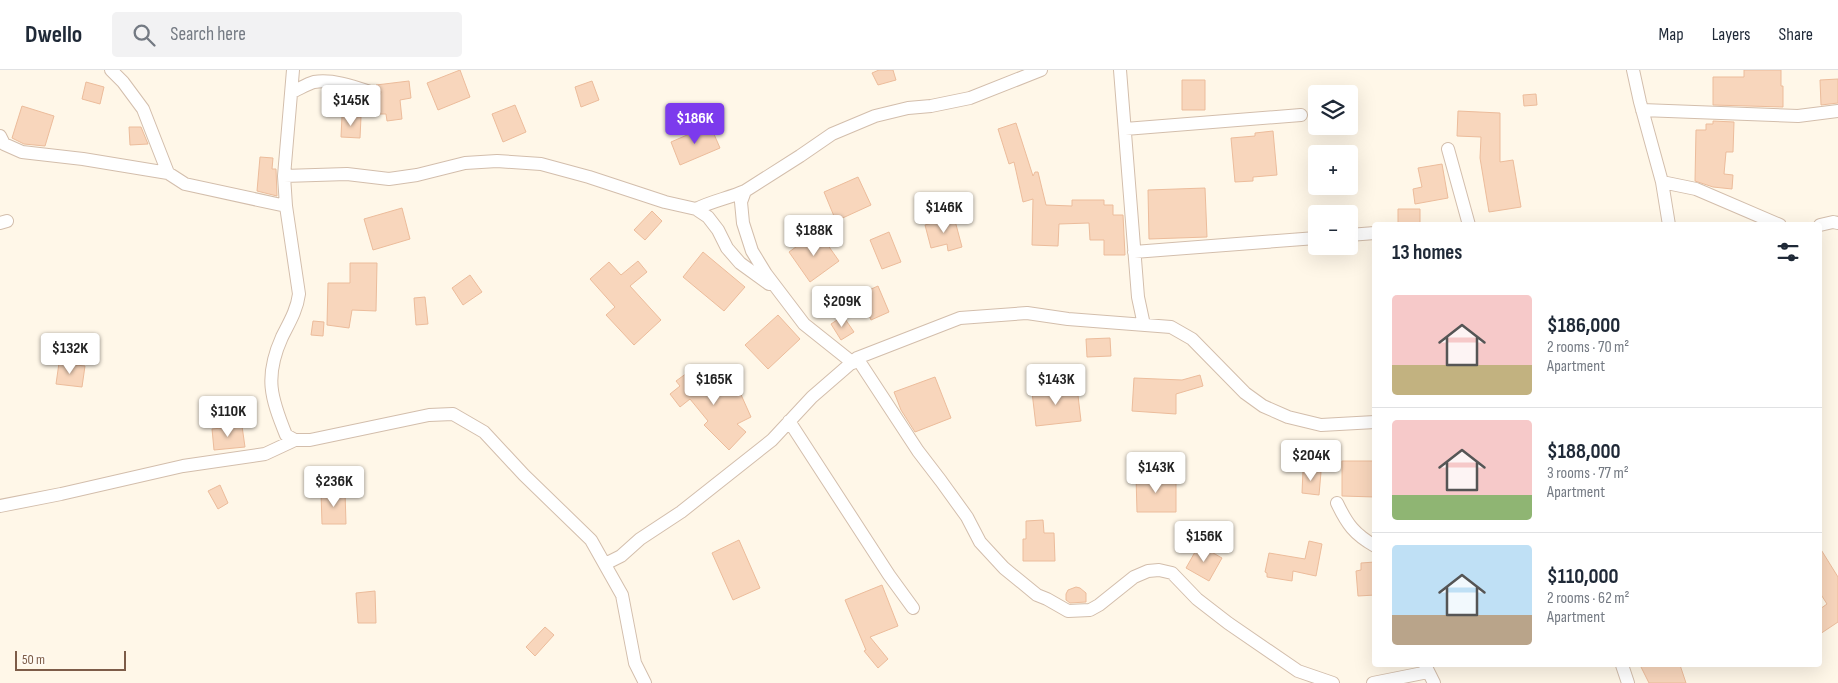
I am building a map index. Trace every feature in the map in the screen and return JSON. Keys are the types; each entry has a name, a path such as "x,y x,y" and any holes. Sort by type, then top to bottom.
{"street":[{"path":"111,70 143,109 168,173"},
{"path":"293,70 284,176 286,206 299,294 298,306 281,340 273,365 270,383 273,405 286,436 295,440 310,440 428,415 453,414 484,432 524,475 591,540 622,595 635,663 645,683"},
{"path":"696,209 745,191 832,134 875,116 908,108 931,106 970,98 1042,70"},
{"path":"1120,70 1138,297 1144,325"},
{"path":"1633,70 1662,182 1669,222"},
{"path":"292,92 313,82 329,82 353,86 373,93"},
{"path":"1642,110 1798,116 1838,111"},
{"path":"1125,129 1301,115"},
{"path":"1,143 22,152 83,159 168,173 186,184 286,206"},
{"path":"1448,149 1468,222"},
{"path":"284,176 347,174 389,179 417,175 465,163 518,161 541,164 589,177 665,202 696,209 708,217 718,230 727,248 740,263 777,288"},
{"path":"1662,182 1696,189 1773,222"},
{"path":"745,191 741,202 742,223 752,251 777,288 804,324 855,361 918,452 967,517 980,542 1004,568 1037,595 1068,611 1090,610 1105,601 1134,577 1153,570 1167,571 1172,573 1197,599 1228,623 1298,670 1334,683"},
{"path":"1822,225 1838,223"},
{"path":"1358,234 1372,233"},
{"path":"1134,252 1308,239"},
{"path":"605,564 621,556 640,540 681,512 772,440 812,398 855,361 960,318 1027,313 1068,319 1171,327 1192,339 1245,393 1263,406 1288,417 1321,425 1372,422"},
{"path":"789,421 889,575 914,608"},
{"path":"0,506 183,466 264,454 295,440"},
{"path":"1337,503 1346,521 1359,537 1372,544"},
{"path":"1623,667 1628,683"},
{"path":"1373,683 1429,673"}],"building":[{"path":"460,70 470,97 438,110 427,83"},
{"path":"879,70 893,70 896,80 878,85 872,73"},
{"path":"1744,70 1781,70 1783,107 1713,105 1713,77 1744,77"},
{"path":"1838,79 1838,103 1821,105 1820,80"},
{"path":"1182,80 1205,80 1205,110 1182,110"},
{"path":"409,81 411,98 400,100 402,119 387,121 386,114 380,114 378,99 381,92 376,85"},
{"path":"592,81 599,100 581,107 575,87"},
{"path":"86,82 104,87 100,104 82,99"},
{"path":"1536,94 1537,105 1524,106 1523,95"},
{"path":"515,105 526,132 503,142 492,114"},
{"path":"22,106 54,116 45,146 24,144 12,138"},
{"path":"1458,111 1500,113 1500,162 1513,160 1521,207 1489,212 1480,158 1481,137 1457,136"},
{"path":"342,116 361,117 360,138 341,137"},
{"path":"1713,121 1734,122 1733,152 1726,152 1724,174 1733,175 1732,189 1713,187 1695,181 1696,130 1706,130 1706,124 1713,124"},
{"path":"1016,123 1033,176 1035,172 1038,172 1046,205 1072,206 1072,200 1104,200 1104,205 1113,205 1113,215 1123,215 1125,255 1104,255 1104,240 1090,240 1089,223 1059,224 1058,246 1032,245 1033,199 1023,202 1014,162 1009,164 998,129"},
{"path":"710,125 720,148 680,165 671,142"},
{"path":"129,127 141,127 148,144 130,145"},
{"path":"1273,131 1277,175 1253,177 1253,181 1235,182 1231,138 1255,136 1255,133"},
{"path":"260,157 273,158 272,169 276,169 277,196 257,191"},
{"path":"1442,164 1448,198 1415,204 1413,189 1422,187 1418,168"},
{"path":"858,177 871,205 836,221 824,192"},
{"path":"1205,188 1207,237 1149,239 1148,190"},
{"path":"402,208 410,239 373,250 364,219"},
{"path":"1398,209 1420,209 1420,222 1398,222"},
{"path":"652,211 662,221 645,240 634,230"},
{"path":"954,217 962,247 948,251 947,244 931,248 925,225"},
{"path":"818,231 839,261 810,282 789,252"},
{"path":"889,232 901,262 882,269 870,240"},
{"path":"703,252 745,287 724,311 683,277"},
{"path":"638,261 647,272 630,286 661,320 634,345 606,315 615,307 590,279 609,262 621,275"},
{"path":"350,263 377,263 376,311 352,310 349,328 327,325 328,283 350,283"},
{"path":"470,275 482,292 463,305 452,288"},
{"path":"878,286 889,312 871,320 860,294"},
{"path":"425,297 428,324 416,325 414,298"},
{"path":"778,315 800,339 768,369 745,345"},
{"path":"843,316 854,332 841,340 831,324"},
{"path":"313,321 324,322 323,336 311,335"},
{"path":"1110,338 1111,356 1087,357 1086,339"},
{"path":"59,363 85,366 82,387 56,384"},
{"path":"698,365 722,395 738,388 751,417 737,424 746,432 729,450 704,425 708,421 690,399 680,407 670,394 680,386 676,381"},
{"path":"1200,375 1203,386 1176,394 1176,414 1132,411 1134,378 1182,380"},
{"path":"935,377 951,418 915,432 901,410 894,392"},
{"path":"1077,387 1081,421 1036,426 1032,392"},
{"path":"242,426 245,447 214,450 212,429"},
{"path":"1342,461 1372,461 1372,497 1342,496"},
{"path":"1303,470 1321,472 1319,495 1302,493"},
{"path":"1176,475 1176,512 1137,512 1136,476"},
{"path":"220,485 228,503 218,509 208,491"},
{"path":"345,491 346,524 322,524 321,492"},
{"path":"1043,520 1044,533 1054,533 1055,561 1023,561 1023,539 1026,539 1026,521"},
{"path":"739,540 760,588 733,600 712,553"},
{"path":"1309,541 1322,544 1316,576 1293,571 1292,581 1267,577 1265,572 1269,553 1305,559"},
{"path":"1199,545 1222,558 1209,581 1186,568"},
{"path":"1822,551 1838,577 1838,622 1822,633 1822,608 1827,604 1822,596"},
{"path":"1372,562 1372,595 1358,596 1356,571 1361,570 1361,563"},
{"path":"882,585 898,626 870,637 888,659 878,668 864,651 866,650 845,600"},
{"path":"1076,587 1086,593 1086,602 1070,603 1066,600 1068,590"},
{"path":"375,591 376,623 358,623 356,593"},
{"path":"545,627 554,635 535,656 526,647"},
{"path":"1641,667 1681,667 1686,683 1649,683"}]}
